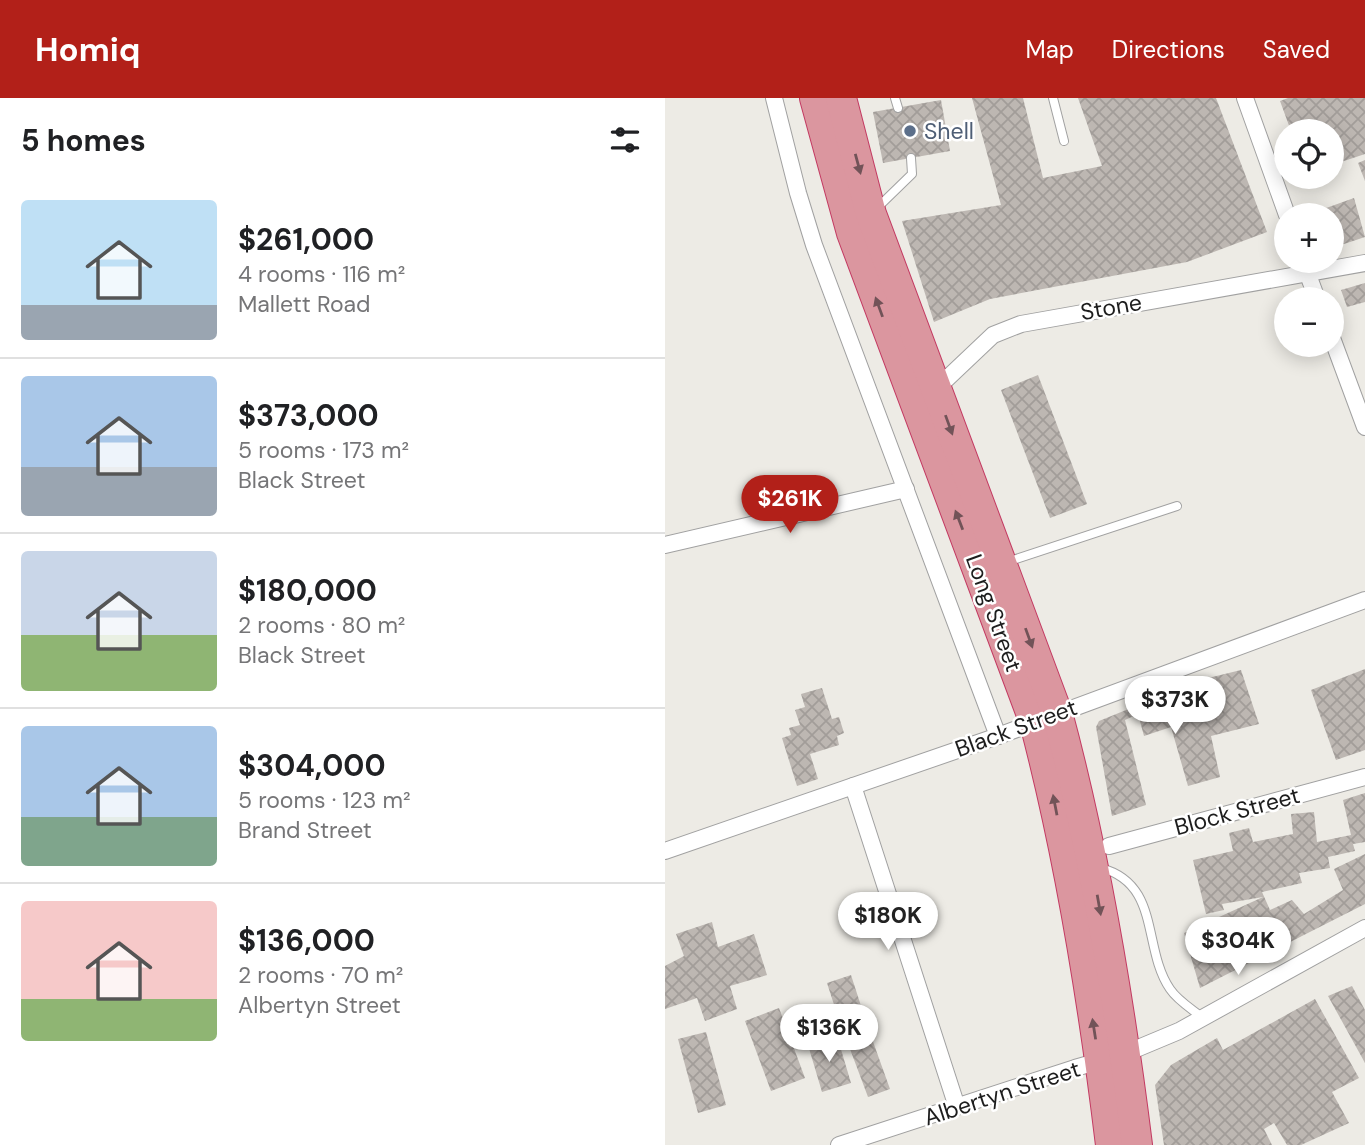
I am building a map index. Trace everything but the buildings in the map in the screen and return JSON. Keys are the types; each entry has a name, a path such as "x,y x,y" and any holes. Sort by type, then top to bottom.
{"highway":[{"name":"Long Street","path":"815,98 852,233 1046,718 1072,771 1100,856 1112,1058 1111,1145"},
{"name":"Long Street","path":"841,98 871,214 1001,564 1046,718 1050,780 1112,1058 1137,1145"}],"street":[{"name":"Long Street","path":"773,98 814,245 997,736"},
{"path":"1245,98 1283,203"},
{"name":"Stone","path":"1344,264 1365,262"},
{"name":"Stone","path":"936,389 993,335 1021,324 1275,273"},
{"path":"1339,357 1365,427"},
{"path":"665,545 906,489"},
{"name":"Black Street","path":"665,851 997,736 1365,600"},
{"name":"Block Street","path":"1100,856 1365,777"},
{"path":"853,786 957,1107"},
{"name":"Albertyn Street","path":"839,1145 1112,1058 1178,1031 1365,928"}],"lane":[{"path":"895,98 898,108"},
{"path":"1053,98 1064,141"},
{"path":"871,214 908,180 912,174 911,158"},
{"path":"1001,564 1177,506"},
{"path":"1100,856 1131,884 1143,904 1159,963 1169,988 1203,1017"}],"place":[{"name":"Shell","path":"910,131"}]}
